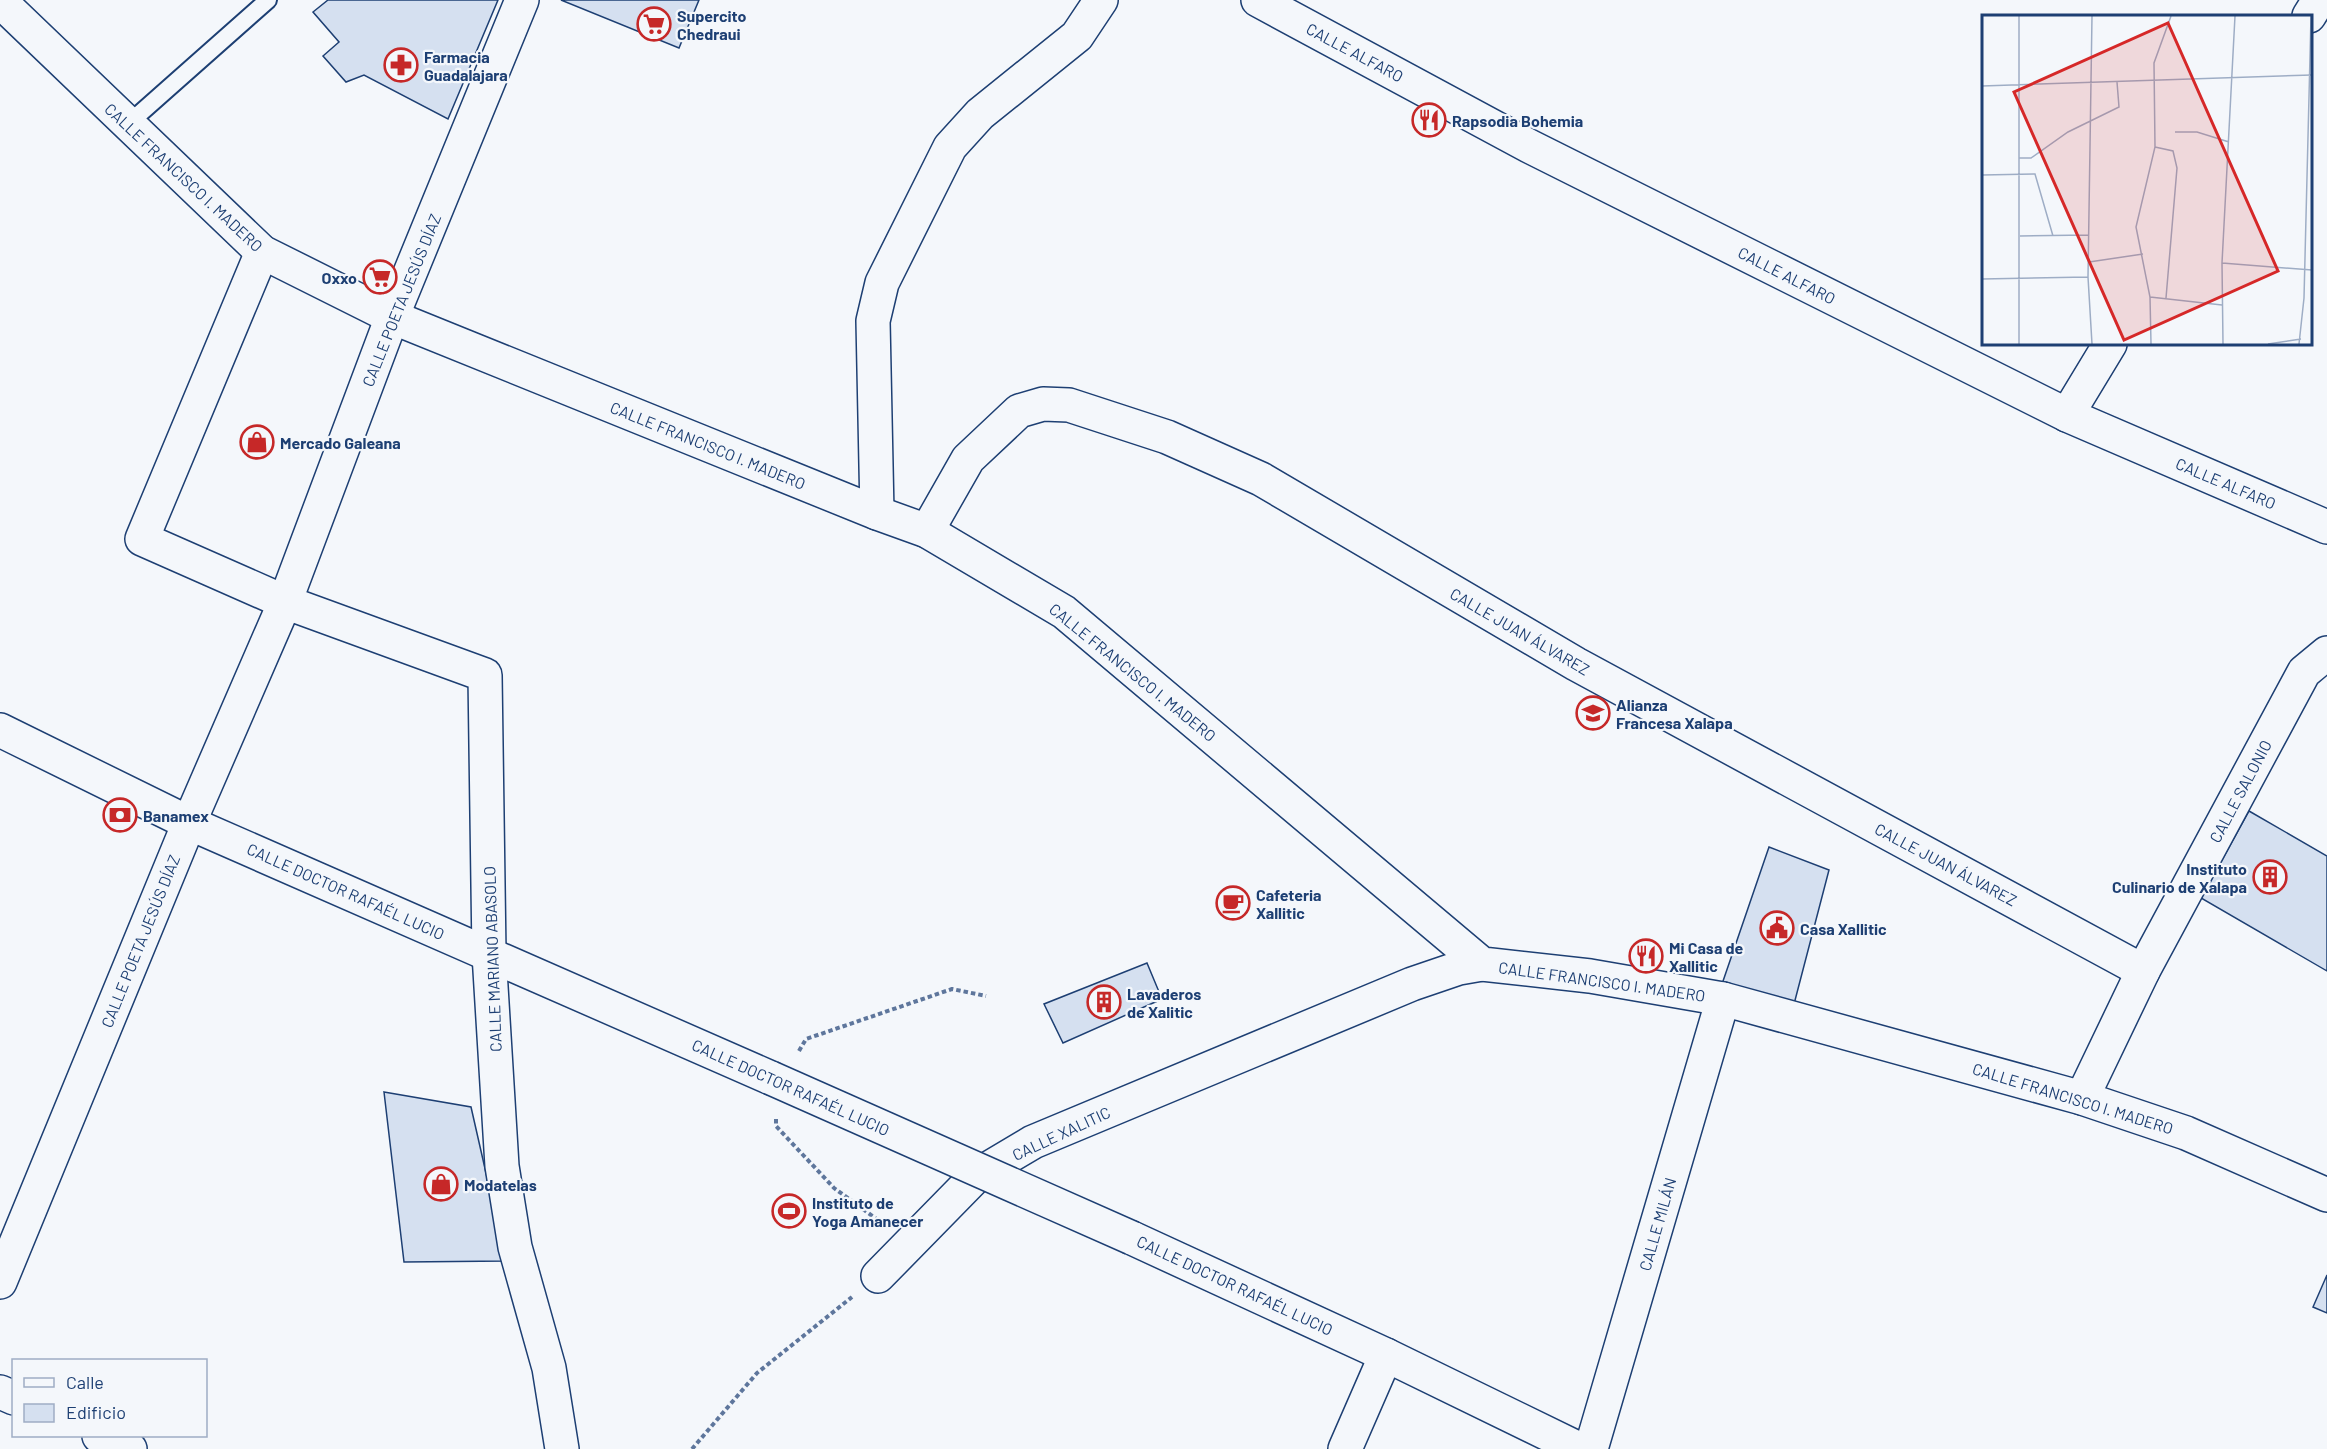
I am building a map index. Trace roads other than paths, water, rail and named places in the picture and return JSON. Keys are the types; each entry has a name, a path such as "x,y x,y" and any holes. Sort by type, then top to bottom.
{"street":[{"name":"CALLE POETA JESÚS DÍAZ","path":"0,1282 189,823 285,602 392,317 522,0"},
{"path":"876,513 873,321 882,283 950,147 980,114 1077,36 1101,0"},
{"name":"CALLE ALFARO","path":"1258,0 1529,146 2067,415 2327,527"},
{"path":"2310,15 2319,0"},
{"name":"CALLE FRANCISCO I. MADERO","path":"0,2 262,252 392,317 876,513 927,531 1064,612 1482,964 1590,976 1723,999 2082,1098 2186,1133 2327,1195"},
{"path":"262,252 142,539 285,602"},
{"path":"2067,415 2109,345"},
{"name":"CALLE JUAN ÁLVAREZ","path":"927,531 968,459 1019,411 1043,404 1069,405 1167,436 1261,479 1576,664 2143,971"},
{"name":"CALLE MARIANO ABASOLO","path":"285,602 485,675 489,954 502,1166 514,1247 549,1368 562,1449"},
{"name":"CALLE SALONIO","path":"2082,1098 2143,971 2304,672 2327,653"},
{"name":"CALLE DOCTOR RAFAÉL LUCIO","path":"0,730 189,823 489,954 783,1068 1132,1238 1386,1355 1580,1449"},
{"name":"CALLE XALITIC","path":"878,1276 976,1176 1033,1142 1412,984 1459,968 1482,964"},
{"name":"CALLE MILÁN","path":"1591,1449 1723,999"},
{"path":"1346,1449 1386,1355"},
{"path":"101,1437 130,1449"}],"lane":[{"path":"128,124 268,0"}],"place":[{"name":"Supercito Chedraui","path":"654,24"},
{"name":"Farmacia Guadalajara","path":"401,65"},
{"name":"Rapsodia Bohemia","path":"1429,120"},
{"name":"Oxxo","path":"380,277"},
{"name":"Mercado Galeana","path":"257,442"},
{"name":"Alianza Francesa Xalapa","path":"1593,713"},
{"name":"Banamex","path":"120,815"},
{"name":"Instituto Culinario de Xalapa","path":"2270,877"},
{"name":"Cafeteria Xallitic","path":"1233,903"},
{"name":"Casa Xallitic","path":"1777,928"},
{"name":"Mi Casa de Xallitic","path":"1646,956"},
{"name":"Lavaderos de Xalitic","path":"1104,1002"},
{"name":"Modatelas","path":"441,1184"},
{"name":"Instituto de Yoga Amanecer","path":"789,1211"}]}
